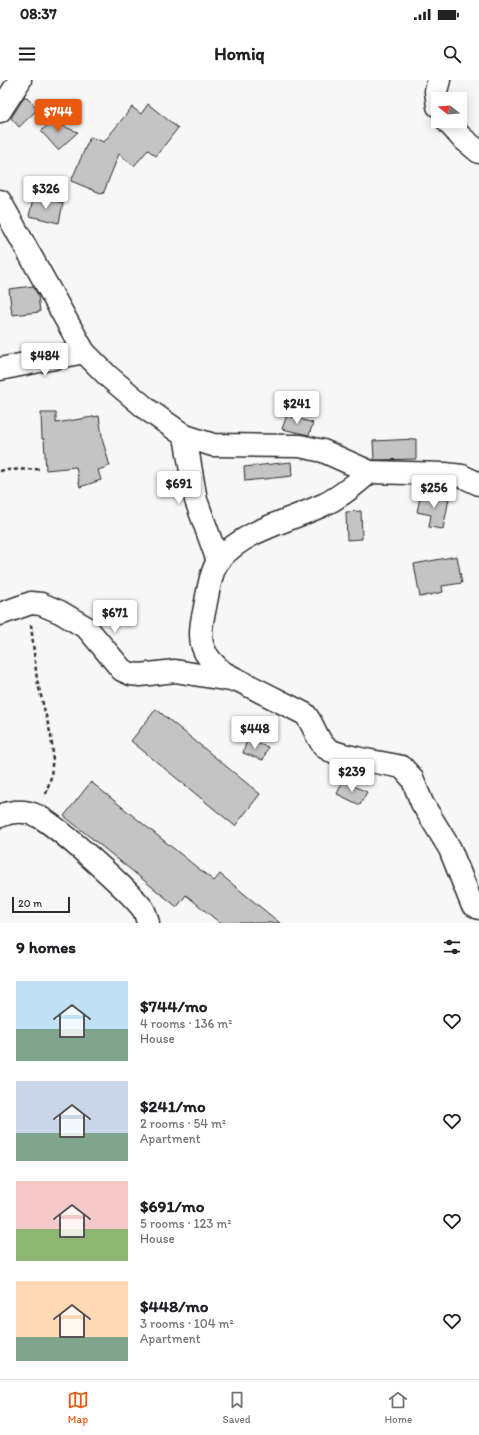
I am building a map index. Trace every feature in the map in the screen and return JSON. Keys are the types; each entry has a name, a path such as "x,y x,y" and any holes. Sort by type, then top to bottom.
{"street":[{"path":"0,112 20,80"},
{"path":"436,92 439,80"},
{"path":"453,128 461,137 479,152"},
{"path":"0,201 84,352 109,377 148,410 184,436 213,445 300,446 312,448 329,454 370,472 446,474 462,476 479,484"},
{"path":"0,369 84,352"},
{"path":"184,436 196,500 218,561"},
{"path":"239,682 214,664 204,652 200,639 200,627 211,581 218,561 238,543 343,494 370,472"},
{"path":"7,611 31,603 41,604 75,620 87,628 122,670 131,674 140,675 175,671 239,682 276,697 305,714 311,720 319,740 327,748 338,753 402,767 409,772 422,803 450,849 472,904 479,908"},
{"path":"0,816 8,812 18,811 40,816 49,822 112,878 143,909 148,923"}],"path":[{"path":"0,471 40,469"},
{"path":"7,611 26,617 32,628 38,680 51,736 53,754 51,777 40,816"}],"building":[{"path":"25,96 38,109 19,127 11,118"},
{"path":"148,104 178,128 156,156 148,150 134,166 119,154 103,194 71,181 90,137 104,142 132,107 141,114"},
{"path":"57,117 65,127 78,132 58,150 41,131"},
{"path":"34,196 63,203 59,223 29,216"},
{"path":"33,286 38,295 40,312 12,315 9,289"},
{"path":"41,413 56,413 56,423 99,416 103,442 110,466 98,470 101,480 80,487 76,467 46,470 44,439 42,439"},
{"path":"287,415 313,423 309,435 282,429"},
{"path":"416,439 416,459 374,460 373,441"},
{"path":"291,462 292,476 245,481 244,467"},
{"path":"421,493 449,499 443,529 429,527 431,515 417,512"},
{"path":"361,511 362,539 347,540 346,512"},
{"path":"457,556 462,583 442,586 443,592 420,597 414,564"},
{"path":"156,709 260,794 235,826 131,741"},
{"path":"247,740 268,747 263,760 243,753"},
{"path":"343,781 367,792 360,805 337,794"},
{"path":"91,782 214,881 220,874 280,923 220,923 186,895 177,907 64,816"}]}
